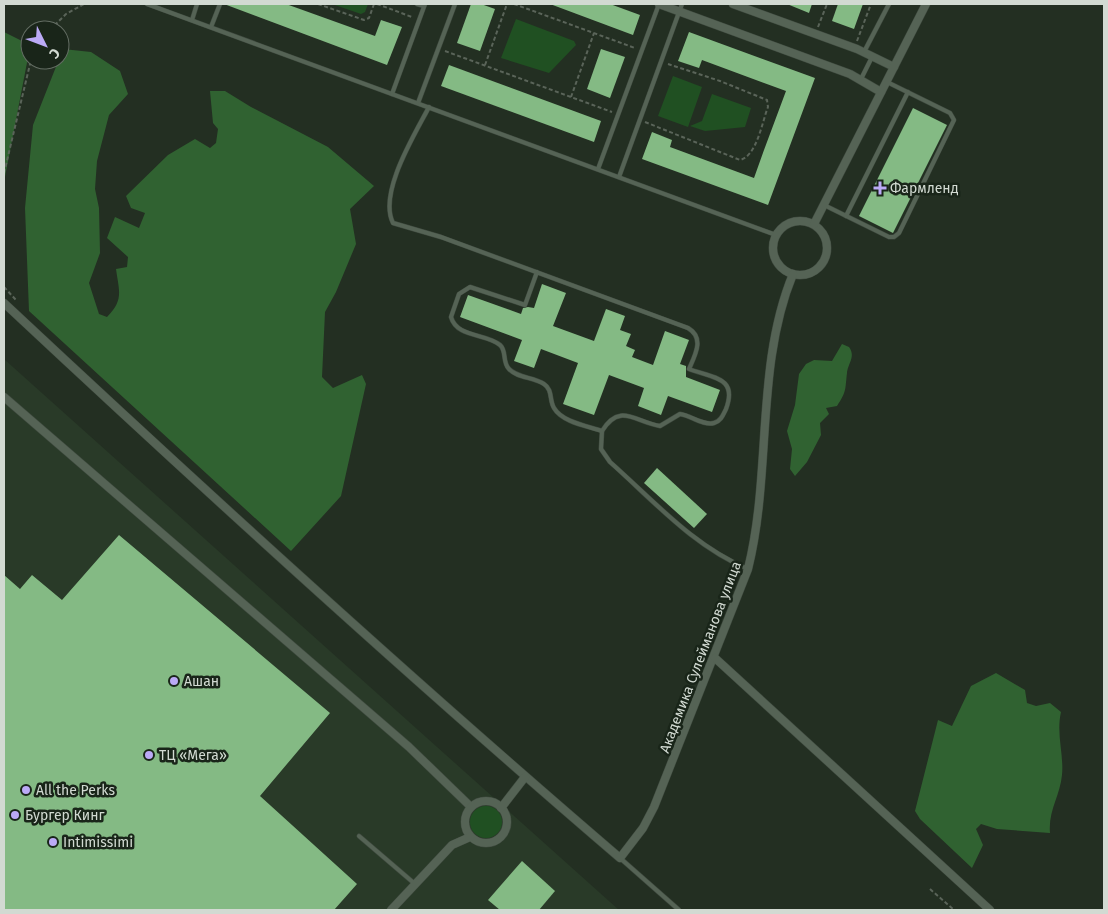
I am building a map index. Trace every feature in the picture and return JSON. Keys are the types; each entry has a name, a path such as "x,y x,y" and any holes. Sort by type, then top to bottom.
{"street":[{"path":"659,4 681,7 861,79 881,92"},
{"path":"733,4 855,48 894,68"},
{"path":"814,224 926,4"},
{"path":"796,221 814,224 822,231 827,241 828,252 824,262 810,274 793,274 782,268 775,258 773,246 776,235 787,224 796,221"},
{"name":"Академика Сулейманова улица","path":"620,858 643,828 654,807 748,568 758,518 773,345 783,301 793,274"},
{"path":"4,303 119,413 525,777 620,858"},
{"path":"4,397 408,747 471,807"},
{"path":"714,658 990,910"},
{"path":"501,808 525,777"},
{"path":"484,801 495,803 501,808 507,821 506,829 500,838 490,843 480,843 470,837 464,824 466,814 471,807 484,801"},
{"path":"391,910 452,846 470,837"}],"lane":[{"path":"148,4 776,235"},
{"path":"192,20 198,4"},
{"path":"211,27 220,4"},
{"path":"392,94 425,5 417,4"},
{"path":"418,103 455,4"},
{"path":"598,169 659,4"},
{"path":"864,52 889,4"},
{"path":"619,177 681,7"},
{"path":"861,79 872,56"},
{"path":"824,205 889,237 896,236 954,122 950,113 887,82"},
{"path":"846,216 908,92"},
{"path":"429,107 394,178 390,217 393,223 441,237 537,272 688,328 696,335 698,346 689,369 724,382 730,391 722,417 712,423 680,414 660,426 624,414 612,419 602,431 601,449 610,462 701,544 726,559 748,568"},
{"path":"537,272 525,306 474,287 465,288 456,300 452,312 452,322 459,329 498,344 504,352 505,365 510,371 541,382 548,388 552,406 559,414 602,431"},
{"path":"359,836 415,884"},
{"path":"620,858 679,910"}],"path":[{"path":"60,20 66,14 84,4"},
{"path":"318,4 364,20 368,18 374,4"},
{"path":"377,4 419,19"},
{"path":"485,66 508,4"},
{"path":"514,4 629,46"},
{"path":"822,17 826,4"},
{"path":"855,48 871,4"},
{"path":"571,97 594,33"},
{"path":"453,54 605,110"},
{"path":"639,120 740,160 745,159 751,153 768,107 767,100 661,62"},
{"path":"4,174 29,70"},
{"path":"4,287 16,300"},
{"path":"930,888 954,910"}],"shaded area":[{"path":"4,359 619,910 4,910"}],"green space":[{"path":"332,4 368,4 365,12 361,14"},
{"path":"516,19 574,41 576,45 549,73 501,58"},
{"path":"4,32 20,40 20,70 26,70 4,182"},
{"path":"70,50 91,52 120,71 128,94 109,115 97,161 95,189 99,208 100,253 89,283 99,314 107,317 116,305 119,295 116,269 127,267 128,257 107,238 115,217 139,228 145,213 131,208 126,196 168,155 195,139 210,148 216,143 218,129 213,123 210,91 225,91 251,107 328,147 374,186 350,209 356,244 336,292 325,312 322,377 333,388 362,375 366,384 341,496 291,551 29,311 25,208 33,125 55,70 70,70"},
{"path":"673,76 702,87 688,127 658,116"},
{"path":"712,94 751,108 745,127 705,131 690,126 702,121"},
{"path":"842,344 849,347 852,354 844,393 837,406 826,408 829,414 820,423 821,435 807,462 795,476 790,469 792,449 787,431 795,405 799,374 806,364 814,360 832,361"},
{"path":"996,673 1025,690 1027,703 1036,706 1050,703 1061,712 1059,728 1062,775 1052,811 1050,833 997,829 981,824 976,829 983,845 972,868 920,819 915,811 938,720 952,726 971,686"},
{"path":"486,806 497,811 502,822 497,833 486,838 475,833 470,822 475,811"}],"building":[{"path":"224,4 286,4 375,36 381,20 402,27 387,65"},
{"path":"471,4 481,4 495,9 480,51 457,43"},
{"path":"550,4 610,4 640,15 633,35"},
{"path":"787,4 812,4 809,13"},
{"path":"838,4 863,4 854,29 832,21"},
{"path":"689,32 815,78 768,205 642,159 652,132 672,140 670,147 754,178 786,91 702,60 699,68 678,61"},
{"path":"601,49 625,57 610,98 587,89"},
{"path":"449,65 601,121 594,142 441,86"},
{"path":"913,108 947,125 893,233 859,216"},
{"path":"542,284 566,293 553,326 594,341 606,309 625,316 620,330 631,334 626,346 635,350 632,357 653,365 665,331 689,340 680,364 686,366 686,377 720,390 712,412 668,396 661,415 638,406 644,388 609,375 594,415 563,404 578,363 541,349 534,368 514,361 522,340 460,317 468,295 521,314 523,308 534,308"},
{"path":"657,468 707,514 694,528 644,483"},
{"name":"ТЦ «Мега»","path":"119,535 330,713 260,796 357,884 334,910 4,910 4,575 20,589 32,575 62,600"},
{"path":"522,861 555,891 539,910 500,910 488,900"}],"place":[{"name":"Фармленд","path":"880,188"},
{"name":"Ашан","path":"174,681"},
{"name":"ТЦ «Мега»","path":"149,755"},
{"name":"All the Perks","path":"26,790"},
{"name":"Бургер Кинг","path":"15,815"},
{"name":"Intimissimi","path":"53,842"}]}
